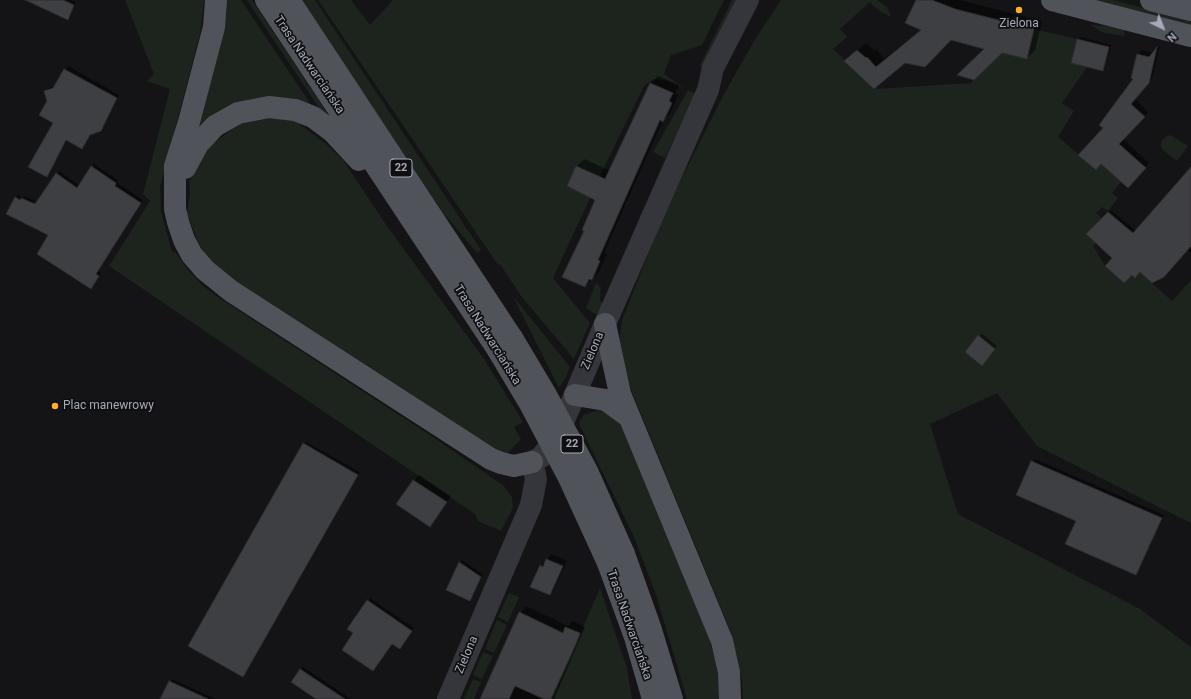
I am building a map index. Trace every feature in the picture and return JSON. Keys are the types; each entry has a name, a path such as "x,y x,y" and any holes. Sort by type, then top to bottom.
{"main road":[{"path":"216,0 212,34 190,122 175,166 176,209 184,240 198,262 222,284 491,459 501,464 514,466 532,462"},
{"name":"Trasa Nadwarciańska","path":"266,0 409,216 505,344"},
{"name":"Trasa Nadwarciańska","path":"289,0 505,344 529,402 568,478 616,558 650,627 672,699"},
{"path":"1052,0 1191,36"},
{"path":"1151,0 1191,10"},
{"path":"176,183 198,144 215,126 225,119 248,110 269,107 283,108 295,110 313,117 333,132 409,216"},
{"path":"605,324 617,382 629,417 722,642 729,672 730,699"},
{"path":"575,395 606,400 629,417"},
{"name":"Trasa Nadwarciańska","path":"616,558 635,637 653,699"}],"street":[{"name":"Zielona","path":"448,699 531,505 536,479 532,462 541,457 556,439 708,90 714,68 748,0"},
{"path":"708,90 725,70 763,0"}],"shaded area":[{"path":"125,0 204,0 200,34 160,187 161,211 172,252 176,253 188,270 203,286 218,297 433,437 504,486 512,497 513,508 501,531 478,521 475,514 109,266 150,201 143,194 170,89 147,81 154,74"},
{"path":"225,0 241,0 310,103 308,106 194,134"},
{"path":"247,0 252,0 331,119 322,112"},
{"path":"301,0 315,0 481,250 477,253 444,214"},
{"path":"318,0 351,0 370,25 393,0 724,0 702,45 671,55 664,74 685,89 667,81 656,79 644,86 609,157 553,278 590,323 574,359 521,296 500,264 498,265"},
{"path":"732,0 742,0 702,72 700,65"},
{"path":"781,0 877,0 887,7 891,17 878,10 870,2 840,29 847,37 833,49 875,89 971,83 997,52 1027,59 1034,29 1077,39 1071,63 1087,67 1062,103 1074,111 1058,137 1096,169 1101,164 1121,182 1112,193 1118,198 1108,211 1102,207 1096,213 1102,218 1087,234 1096,243 1093,246 1105,266 1124,283 1132,275 1135,278 1140,272 1172,301 1191,280 1191,523 1037,446 997,393 930,424 958,514 1140,609 1191,647 1191,699 743,699 742,679 731,632 627,380 618,348 622,320 667,207 724,94 754,41","holes":["978,336 995,349 982,366 965,352"]},
{"path":"1093,0 1113,0 1191,20 1191,25"},
{"path":"1090,25 1109,26 1124,30 1125,36 1104,33"},
{"path":"688,90 696,94 665,158 653,152"},
{"path":"267,118 294,120 326,144 343,160 387,226 484,359 523,422 514,427 521,439 507,454 496,449 229,277 209,261 199,244 187,214 190,193 189,182 209,146 240,124"},
{"path":"1168,135 1188,146 1177,161 1163,150 1161,146 1161,141"},
{"path":"596,283 601,287 600,300 603,304 598,316 586,308"},
{"path":"513,296 570,367 559,388"},
{"path":"605,408 619,419 707,631 717,664 722,699 687,699 656,595 635,539 579,424 583,415"},
{"path":"600,588 627,668 632,699 552,699"},
{"path":"509,593 519,597 508,622 498,617"},
{"path":"497,620 507,625 494,653 485,649"},
{"path":"483,652 493,656 482,679 473,675"},
{"path":"473,679 481,682 474,699 464,699"}],"building":[{"path":"25,0 63,0 74,5 68,20"},
{"path":"916,0 932,0 955,9 1034,29 1027,59 1002,53 974,80 957,75 984,49 951,40 925,67 905,63 874,89 844,61 857,50 866,58 867,57 876,67 921,30 905,23"},
{"path":"1077,39 1109,47 1103,71 1071,63"},
{"path":"1157,47 1149,83 1131,104 1145,117 1119,144 1146,168 1128,188 1101,164 1096,170 1078,155 1103,128 1099,125 1133,79 1131,78 1137,54 1149,57"},
{"path":"64,69 117,98 101,131 90,135 82,149 66,140 47,177 28,167 53,123 39,115 47,101 44,91 53,88"},
{"path":"650,83 673,93 669,101 672,103 663,122 660,120 598,260 600,261 592,280 589,279 585,287 562,277 584,231 582,230 595,200 567,186 576,166 605,179"},
{"path":"91,166 116,183 115,186 141,203 96,274 99,276 91,289 37,254 48,235 6,214 15,197 35,204 56,173 77,188"},
{"path":"1191,167 1191,246 1164,277 1152,283 1140,272 1135,278 1132,275 1124,283 1105,266 1112,258 1086,234 1108,212 1133,233"},
{"path":"978,335 995,349 982,366 965,352"},
{"path":"303,443 358,475 243,677 188,646"},
{"path":"1031,461 1162,518 1136,575 1065,544 1076,521 1016,495"},
{"path":"413,480 447,502 430,527 396,504"},
{"path":"546,559 563,566 550,595 530,587 540,565 543,567"},
{"path":"459,562 481,577 470,601 446,590"},
{"path":"367,600 412,631 400,649 392,644 373,671 342,650 353,633 347,629"},
{"path":"519,612 563,633 565,627 580,633 576,644 551,699 544,699 515,686 509,699 480,699"},
{"path":"300,669 345,699 316,699 291,682"},
{"path":"169,681 208,699 160,699"}],"place":[{"name":"Zielona","path":"1019,10"},
{"name":"Plac manewrowy","path":"55,406"}]}
